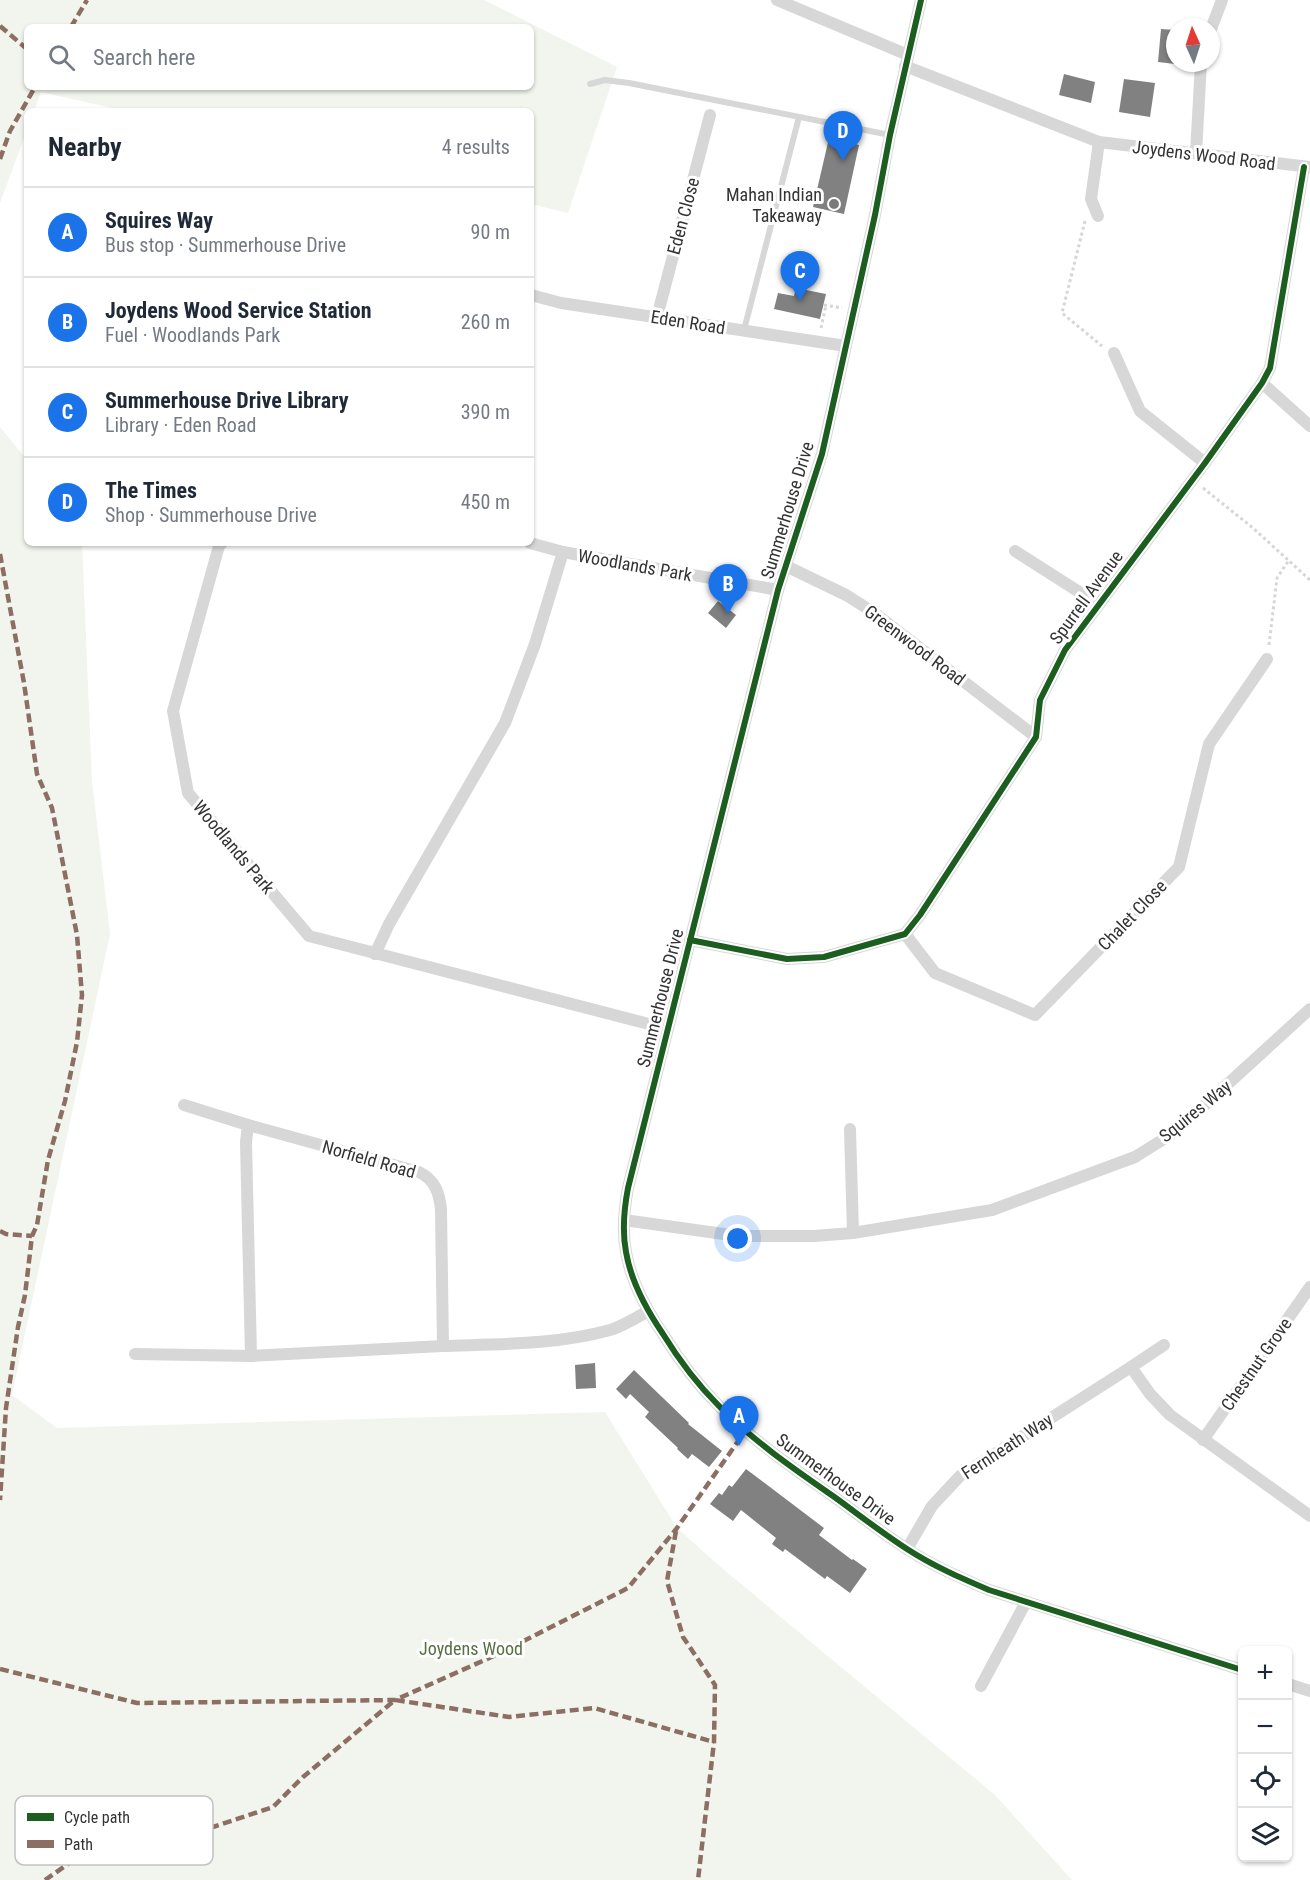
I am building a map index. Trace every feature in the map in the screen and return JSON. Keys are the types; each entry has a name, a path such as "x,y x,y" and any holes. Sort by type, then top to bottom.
{"street":[{"name":"Joydens Wood Road","path":"777,0 906,61 1099,142 1307,167"},
{"name":"Summerhouse Drive","path":"921,0 822,454 778,590 628,1188 624,1220 626,1252 630,1269 648,1311 683,1363 720,1407 750,1434 907,1549 956,1576 989,1590 1238,1669"},
{"path":"1215,18 1222,0"},
{"path":"1196,153 1200,72"},
{"name":"Eden Close","path":"657,317 710,115"},
{"path":"1098,216 1091,199 1099,142"},
{"name":"Spurrell Avenue","path":"905,934 920,915 1036,737 1040,699 1065,650 1205,463 1262,383 1270,368 1307,167"},
{"name":"Eden Road","path":"534,297 561,303 846,346"},
{"path":"1114,352 1140,411 1205,463"},
{"path":"1262,383 1310,426"},
{"name":"Woodlands Park","path":"534,544 563,552 778,590"},
{"name":"Woodlands Park","path":"219,546 173,711 189,793 309,936 668,1029"},
{"path":"1015,551 1098,604"},
{"name":"Woodlands Park","path":"375,954 389,924 505,723 536,644 563,552"},
{"name":"Greenwood Road","path":"786,566 846,595 873,612 1036,737"},
{"name":"Chalet Close","path":"905,934 935,973 1035,1015 1179,867 1209,744 1268,659"},
{"path":"690,940 787,959 824,957 905,934"},
{"name":"Squires Way","path":"624,1220 738,1236 814,1236 853,1233 992,1210 1135,1157 1175,1132 1310,1010"},
{"name":"Norfield Road","path":"184,1106 419,1172 432,1181 439,1196 441,1209 443,1346"},
{"path":"248,1125 246,1142 251,1356"},
{"path":"850,1129 853,1233"},
{"name":"Chestnut Grove","path":"1203,1440 1310,1287"},
{"path":"135,1354 251,1356 570,1339 611,1329 648,1311"},
{"name":"Fernheath Way","path":"907,1549 933,1506 960,1476 1164,1345"},
{"path":"1131,1367 1150,1394 1170,1415 1310,1516"},
{"path":"981,1686 1026,1602"},
{"path":"1292,1686 1310,1691"}],"lane":[{"path":"590,84 605,80 628,83 890,135"},
{"path":"744,331 800,117"}],"path":[{"path":"1091,199 1062,313 1100,345 1114,352"},
{"path":"822,327 825,305 853,310"},
{"path":"1193,478 1212,497 1253,528 1310,580"},
{"path":"1268,659 1277,578 1289,560"}],"green space":[{"path":"0,0 484,0 532,24 24,24 24,90 534,90 534,25 617,67 568,213 534,205 534,108 113,108 41,92 35,108 24,108 24,138 0,203"},
{"name":"Joydens Wood","path":"0,427 24,456 24,546 82,546 92,781 110,934 12,1395 57,1428 605,1412 677,1528 723,1569 995,1795 1072,1880 0,1880"}],"building":[{"path":"1161,29 1166,29 1166,63 1158,62"},
{"path":"1064,74 1095,82 1091,103 1059,95"},
{"path":"1124,79 1155,83 1150,117 1119,112"},
{"path":"829,138 859,145 844,214 813,207"},
{"path":"796,288 826,294 820,319 774,309 778,293 794,296"},
{"path":"718,601 736,615 726,628 708,613"},
{"path":"595,1363 596,1388 576,1389 575,1365"},
{"path":"634,1370 688,1424 722,1451 709,1467 692,1454 688,1459 645,1417 649,1412 630,1394 626,1399 616,1389"},
{"path":"746,1469 824,1528 819,1535 867,1569 850,1593 827,1576 825,1579 785,1549 783,1552 772,1544 776,1538 741,1510 733,1521 710,1504 719,1493 722,1495 729,1485 732,1487"}],"marked path":[{"path":"73,24 87,0"},
{"path":"0,26 24,46"},
{"path":"0,159 10,131 33,90"},
{"path":"0,554 24,683 37,774 52,808 77,935 82,995 77,1042 65,1101 48,1160 37,1225 32,1236 25,1295 6,1408 0,1500"},
{"path":"0,1231 6,1234 32,1236"},
{"path":"0,1669 137,1703 395,1700 496,1655 628,1588 677,1528 746,1430"},
{"path":"676,1531 667,1581 683,1637 715,1685 714,1742 698,1880"},
{"path":"213,1827 273,1807 303,1777 395,1700 509,1717 594,1708 714,1742"},
{"path":"45,1880 67,1865"}],"cycle path":[{"path":"921,0 822,454 778,590 628,1188 624,1220 628,1263 635,1285 651,1315 682,1363 711,1398 745,1431 774,1454 898,1543 937,1566 989,1590 1238,1669"},
{"path":"690,940 787,959 824,957 905,934 920,915 1036,737 1040,700 1065,650 1205,463 1262,383 1270,368 1304,167"}],"place":[{"name":"The Times","path":"843,161"},
{"name":"Mahan Indian Takeaway","path":"834,204"},
{"name":"Summerhouse Drive Library","path":"800,301"},
{"name":"Joydens Wood Service Station","path":"728,614"},
{"name":"Squires Way","path":"739,1446"}]}
